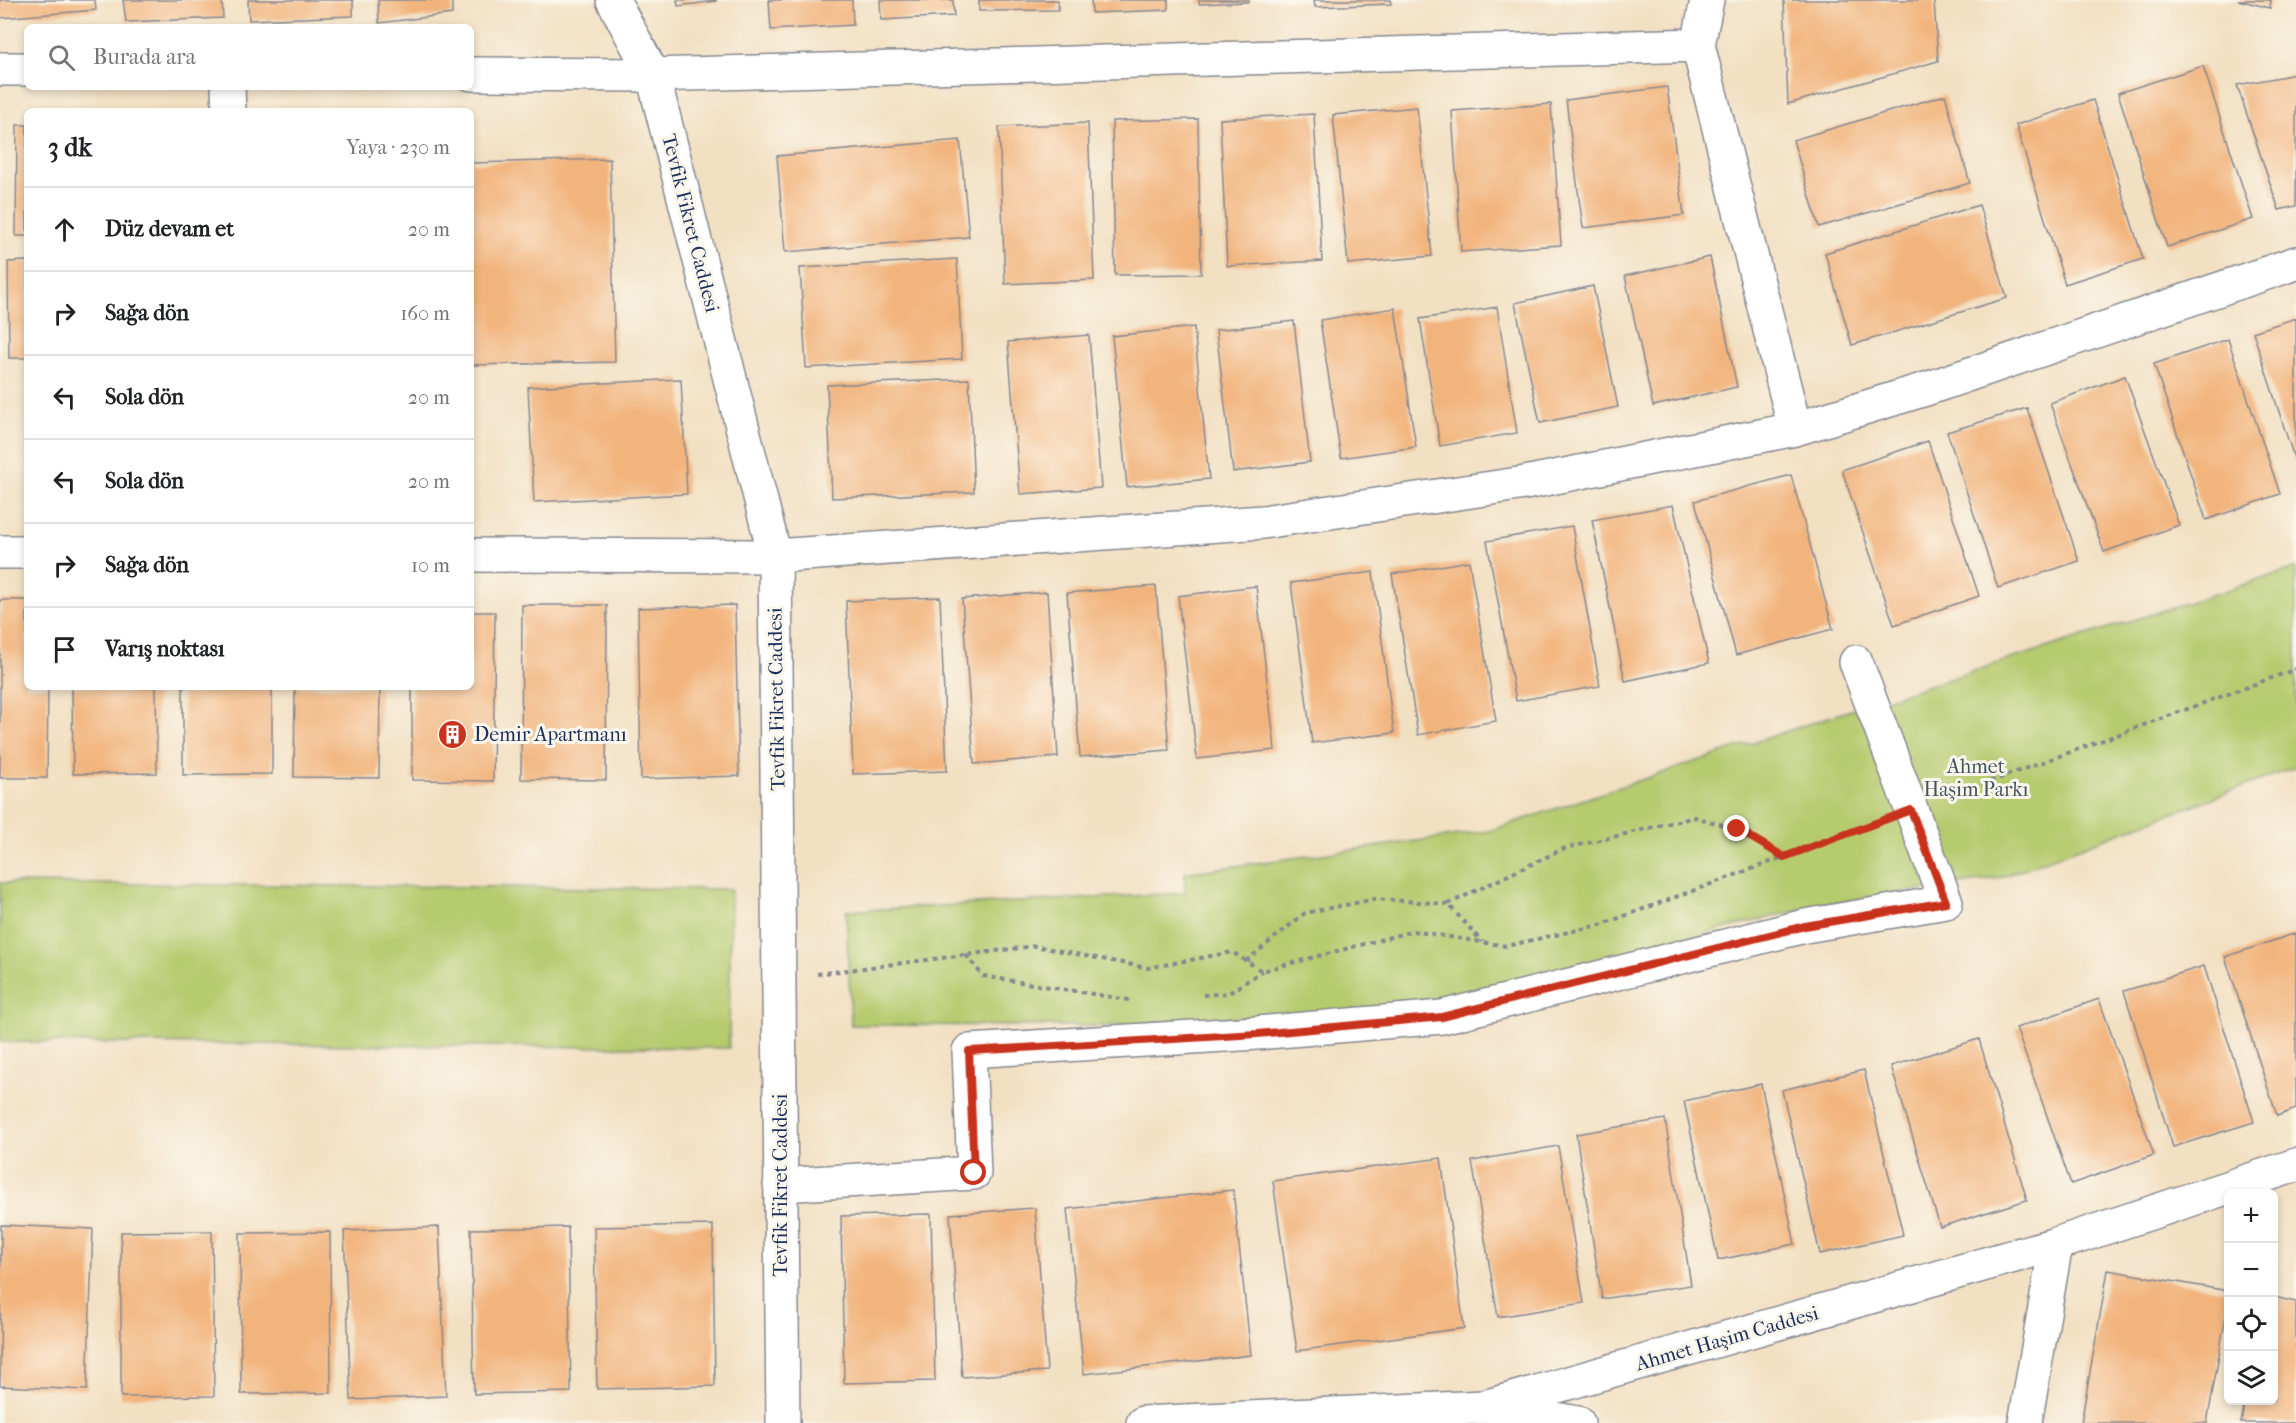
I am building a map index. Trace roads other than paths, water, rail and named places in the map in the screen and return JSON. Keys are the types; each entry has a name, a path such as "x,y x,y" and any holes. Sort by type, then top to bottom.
{"street":[{"name":"Tevfik Fikret Caddesi","path":"613,0 653,75 775,556 783,1423"},
{"path":"1707,0 1698,45 1795,429"},
{"path":"474,74 653,75 1698,45"},
{"path":"0,69 24,69"},
{"path":"228,90 229,108"},
{"path":"474,555 775,556 1263,522 1526,483 1795,429 1929,388 2296,263"},
{"path":"0,552 24,552"},
{"path":"780,1185 974,1173 969,1051 1257,1034 1442,1017 1805,926 1946,902 1856,662"},
{"name":"Ahmet Haşim Caddesi","path":"1143,1423 1405,1416 1484,1407 2056,1244 2296,1165"},
{"path":"2025,1423 2056,1244"},
{"path":"1484,1407 1578,1423"}],"place":[{"name":"Demir Apartmanı","path":"453,734"}],"park label":[{"name":"Ahmet Haşim Parkı","path":"1976,778"}]}
